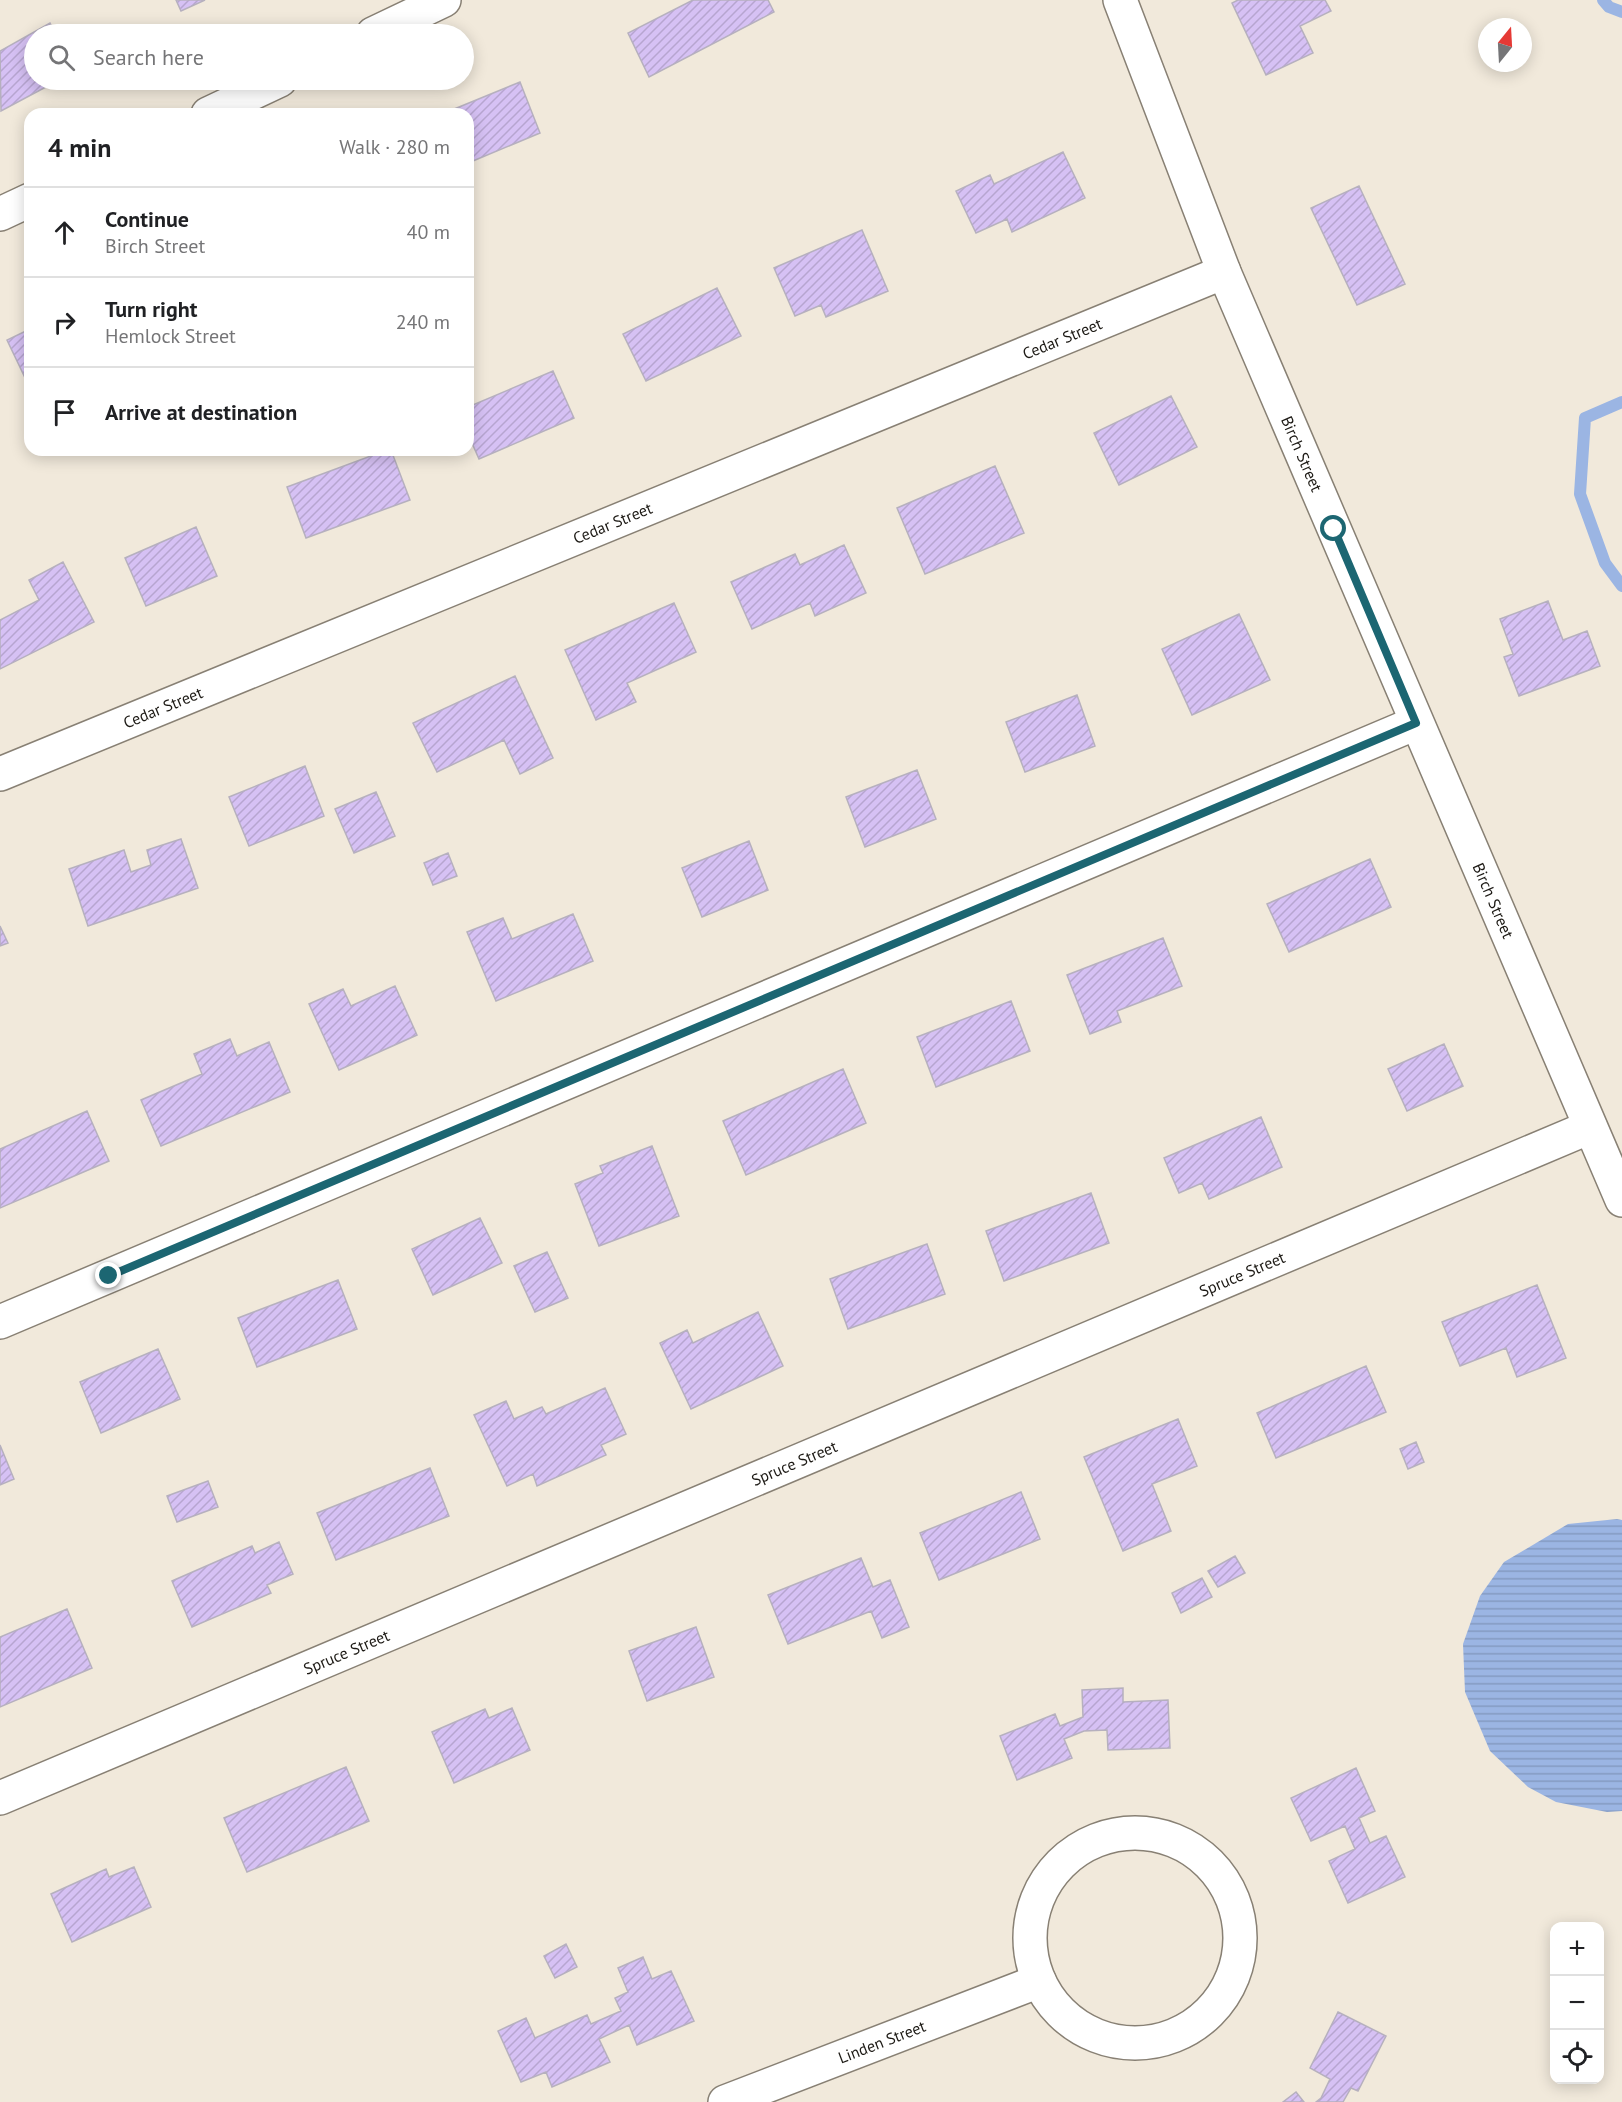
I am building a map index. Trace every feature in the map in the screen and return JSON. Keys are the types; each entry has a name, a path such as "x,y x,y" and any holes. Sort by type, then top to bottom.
{"street":[{"path":"394,24 444,0"},
{"name":"Birch Street","path":"1120,0 1224,272 1622,1200"},
{"path":"221,108 259,90"},
{"path":"0,214 24,203"},
{"name":"Cedar Street","path":"0,774 1224,272"},
{"path":"0,1323 1416,723"},
{"name":"Spruce Street","path":"0,1798 1590,1126"},
{"path":"1127,1833 1149,1834 1171,1839 1192,1849 1209,1863 1224,1881 1234,1900 1240,1921 1241,1943 1238,1964 1230,1985 1219,2003 1186,2031 1166,2039 1144,2043 1122,2043 1101,2038 1081,2029 1064,2016 1049,2000 1039,1982 1031,1960 1029,1938 1031,1915 1038,1894 1050,1875 1065,1858 1105,1836 1127,1833"},
{"name":"Linden Street","path":"725,2102 1039,1982"}],"water":[{"path":"1622,1520 1622,1811 1607,1812 1556,1802 1528,1787 1490,1751 1465,1692 1463,1644 1480,1596 1504,1562 1568,1524"}],"building":[{"path":"176,0 205,0 181,11"},
{"path":"693,0 768,0 774,12 649,77 628,33"},
{"path":"1238,0 1325,0 1331,11 1300,26 1313,53 1266,75 1232,3"},
{"path":"24,38 24,90 40,90 1,111 0,51"},
{"path":"520,82 540,133 474,160 474,108 457,108"},
{"path":"1063,152 1085,198 1012,232 1007,219 976,233 956,191 990,175 994,184"},
{"path":"1359,186 1405,284 1357,305 1311,208"},
{"path":"862,230 888,291 826,317 821,305 795,316 774,268"},
{"path":"717,288 741,336 646,381 623,334"},
{"path":"24,332 24,376 7,340"},
{"path":"553,371 574,418 479,459 474,448 474,404"},
{"path":"1171,396 1197,447 1119,485 1094,433"},
{"path":"371,456 393,456 410,500 306,538 287,487"},
{"path":"995,466 1024,533 925,574 897,508"},
{"path":"196,527 217,576 146,606 125,558"},
{"path":"844,545 866,593 815,616 810,603 752,629 731,582 795,554 800,565"},
{"path":"63,562 94,622 0,669 0,620 39,600 29,580"},
{"path":"1548,601 1563,640 1587,631 1600,666 1519,696 1504,657 1513,654 1500,619"},
{"path":"674,603 696,652 627,683 636,702 596,720 565,650"},
{"path":"1239,614 1270,680 1192,715 1162,649"},
{"path":"515,676 553,758 520,774 504,740 437,772 413,723"},
{"path":"1077,695 1095,746 1025,772 1006,722"},
{"path":"305,766 324,816 249,846 229,797"},
{"path":"917,770 936,819 865,847 846,797"},
{"path":"376,792 395,836 354,853 335,809"},
{"path":"181,839 198,888 88,926 69,869 124,850 131,872 151,865 147,850"},
{"path":"749,841 768,890 702,917 682,868"},
{"path":"448,853 457,876 433,885 424,863"},
{"path":"1370,859 1391,907 1289,952 1267,904"},
{"path":"573,914 593,961 496,1001 467,932 503,918 512,939"},
{"path":"0,926 8,943 0,946"},
{"path":"1163,938 1182,986 1117,1011 1121,1022 1090,1034 1067,975"},
{"path":"395,986 417,1035 339,1070 309,1004 343,989 351,1006"},
{"path":"1011,1001 1030,1051 936,1087 917,1037"},
{"path":"230,1039 237,1056 269,1042 290,1092 161,1146 141,1100 202,1074 194,1054"},
{"path":"1444,1044 1463,1086 1407,1111 1388,1069"},
{"path":"843,1069 866,1123 746,1175 723,1121"},
{"path":"87,1111 109,1161 0,1208 0,1149"},
{"path":"1261,1117 1282,1167 1209,1199 1202,1183 1179,1193 1164,1158"},
{"path":"652,1146 679,1216 599,1246 575,1184 603,1173 600,1166"},
{"path":"1091,1193 1109,1243 1004,1281 986,1231"},
{"path":"480,1218 502,1263 433,1295 412,1249"},
{"path":"927,1244 945,1294 848,1329 830,1279"},
{"path":"547,1252 568,1298 535,1312 514,1266"},
{"path":"338,1280 357,1329 257,1367 238,1318"},
{"path":"1537,1285 1566,1358 1517,1377 1506,1348 1460,1366 1442,1322"},
{"path":"758,1312 783,1366 691,1409 660,1343 687,1330 693,1343"},
{"path":"158,1349 180,1399 101,1433 80,1382"},
{"path":"1366,1366 1386,1412 1276,1458 1257,1413"},
{"path":"605,1388 626,1434 601,1445 606,1455 537,1486 533,1474 507,1486 474,1415 506,1401 514,1419 542,1407 546,1414"},
{"path":"1178,1419 1197,1466 1152,1484 1171,1531 1123,1551 1084,1457"},
{"path":"1416,1442 1424,1462 1408,1469 1400,1449"},
{"path":"0,1445 14,1479 0,1485"},
{"path":"430,1468 449,1516 336,1560 317,1513"},
{"path":"208,1481 218,1507 177,1522 167,1496"},
{"path":"1021,1492 1040,1539 939,1580 920,1533"},
{"path":"279,1542 293,1574 267,1585 271,1593 192,1627 172,1581 252,1546 255,1553"},
{"path":"1235,1556 1245,1573 1218,1587 1208,1571"},
{"path":"861,1558 873,1587 890,1580 909,1627 882,1638 871,1611 788,1644 768,1595"},
{"path":"1202,1578 1212,1597 1181,1613 1172,1593"},
{"path":"67,1609 92,1668 0,1707 0,1637"},
{"path":"696,1627 714,1677 647,1701 629,1651"},
{"path":"1123,1688 1123,1702 1168,1700 1170,1748 1108,1750 1107,1730 1084,1731 1064,1739 1072,1758 1017,1780 1000,1736 1055,1714 1060,1726 1083,1717 1082,1690"},
{"path":"512,1708 530,1750 454,1783 432,1732 485,1709 489,1718"},
{"path":"346,1767 369,1821 247,1872 224,1818"},
{"path":"1356,1768 1375,1811 1359,1818 1370,1843 1386,1836 1405,1877 1348,1903 1329,1861 1355,1849 1345,1826 1311,1841 1291,1798"},
{"path":"134,1867 151,1907 72,1942 51,1894 106,1869 109,1877"},
{"path":"566,1944 577,1967 555,1978 544,1956"},
{"path":"643,1957 652,1979 671,1971 694,2021 637,2045 629,2025 599,2039 610,2062 552,2087 546,2072 521,2082 498,2031 526,2018 535,2038 587,2015 591,2024 621,2011 615,1998 628,1992 618,1968"},
{"path":"1338,2012 1386,2036 1358,2091 1351,2088 1343,2102 1316,2102 1321,2098 1330,2079 1310,2068"},
{"path":"1296,2092 1304,2102 1283,2102"}],"waterway":[{"path":"1603,0 1609,7 1622,12"},
{"path":"1622,402 1585,418 1580,494 1605,563 1622,586"}],"route":[{"path":"109,1276 1416,723 1334,529"}]}
